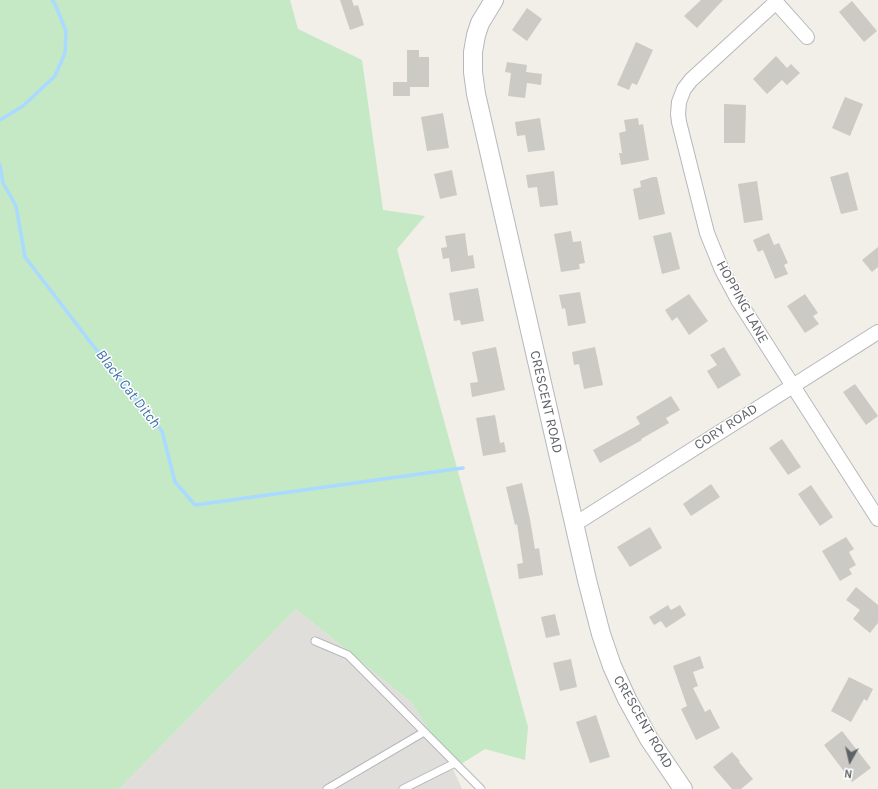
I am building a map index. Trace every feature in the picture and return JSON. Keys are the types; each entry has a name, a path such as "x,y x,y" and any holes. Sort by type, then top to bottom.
{"street":[{"name":"CRESCENT ROAD","path":"494,0 486,12 476,35 473,52 476,94 601,634 612,666 627,699 649,739 683,789"},
{"path":"775,1 807,38"},
{"name":"HOPPING LANE","path":"775,1 691,80 684,89 679,102 679,122 707,233 722,270 738,300 878,519"},
{"name":"CORY ROAD","path":"575,524 792,385 878,332"}],"lane":[{"path":"315,641 348,655 481,789"},
{"path":"327,789 424,732"},
{"path":"403,789 455,763"}],"shaded area":[{"path":"296,609 412,703 453,769 462,789 119,789"}],"green space":[{"path":"0,0 290,0 298,29 362,60 383,210 425,216 397,249 528,727 525,760 485,749 453,769 412,703 296,609 119,789 0,789"}],"building":[{"path":"340,0 352,0 354,6 358,5 364,25 350,30"},
{"path":"701,0 723,0 697,28 684,16"},
{"path":"852,1 877,31 864,42 839,12"},
{"path":"527,8 542,19 527,41 512,30"},
{"path":"636,42 653,50 637,85 632,83 629,90 617,85"},
{"path":"407,50 419,50 419,57 429,57 429,87 410,87 410,96 393,96 393,82 407,82"},
{"path":"776,56 787,68 791,64 800,73 787,85 782,80 767,94 753,79"},
{"path":"507,62 527,65 526,72 542,74 541,85 527,83 525,98 508,96 511,73 505,72"},
{"path":"845,97 863,104 850,136 832,128"},
{"path":"724,104 746,105 745,143 724,143"},
{"path":"443,113 449,148 427,151 421,117"},
{"path":"540,118 545,150 528,152 525,135 517,136 515,122"},
{"path":"638,118 639,125 643,124 649,160 621,165 619,153 622,153 619,133 626,131 624,120"},
{"path":"452,170 457,195 440,199 434,174"},
{"path":"554,171 558,205 540,207 537,187 528,188 526,175"},
{"path":"848,172 858,210 841,214 830,177"},
{"path":"657,177 665,214 639,220 633,189 641,187 640,181"},
{"path":"757,181 763,220 744,223 738,184"},
{"path":"571,231 573,242 581,241 585,263 579,264 580,269 561,272 554,234"},
{"path":"671,232 680,269 662,274 653,236"},
{"path":"465,233 468,256 473,255 475,268 451,272 449,258 443,259 441,248 447,247 445,236"},
{"path":"769,233 774,245 779,243 788,263 784,265 788,274 775,279 763,250 758,252 753,240"},
{"path":"878,247 878,267 872,272 862,260"},
{"path":"478,288 484,321 461,325 460,320 454,321 449,293"},
{"path":"580,292 586,323 568,326 565,308 562,309 559,295"},
{"path":"689,294 708,321 689,335 677,317 672,321 665,310"},
{"path":"805,294 818,313 813,316 819,324 805,333 787,306"},
{"path":"496,347 505,390 472,397 470,383 478,382 472,352"},
{"path":"595,347 603,385 584,389 579,364 574,365 572,352"},
{"path":"724,347 741,375 718,389 707,371 717,365 710,355"},
{"path":"855,384 878,416 866,425 843,392"},
{"path":"671,396 680,410 666,418 669,423 600,463 593,450 640,424 636,417"},
{"path":"495,415 500,443 504,442 506,452 483,456 476,418"},
{"path":"782,439 801,467 788,475 769,448"},
{"path":"522,483 535,549 539,548 543,575 519,579 517,564 523,563 517,524 515,525 506,487"},
{"path":"711,484 720,497 691,516 683,504"},
{"path":"811,485 833,517 820,526 798,494"},
{"path":"650,527 662,548 630,567 617,547"},
{"path":"846,537 854,549 849,552 856,565 849,569 852,574 840,581 822,551"},
{"path":"856,587 878,605 878,623 870,633 853,619 860,610 846,600"},
{"path":"668,605 671,610 680,605 686,615 666,628 661,621 654,625 649,617"},
{"path":"555,614 560,635 546,638 541,617"},
{"path":"700,656 704,668 693,672 698,686 693,688 705,712 710,709 720,728 696,740 681,709 687,706 673,666"},
{"path":"571,659 577,687 560,691 553,663"},
{"path":"849,677 873,689 867,701 864,699 851,722 831,711"},
{"path":"596,715 610,757 590,763 576,722"},
{"path":"842,731 871,768 852,782 824,745"},
{"path":"732,752 753,779 741,789 732,789 713,767"}],"waterway":[{"name":"Black Cat Ditch","path":"0,120 23,106 55,76 65,53 66,31 52,0"},
{"name":"Black Cat Ditch","path":"0,165 3,183 16,206 25,257 91,343 162,431 175,482 195,505 463,468"}]}
